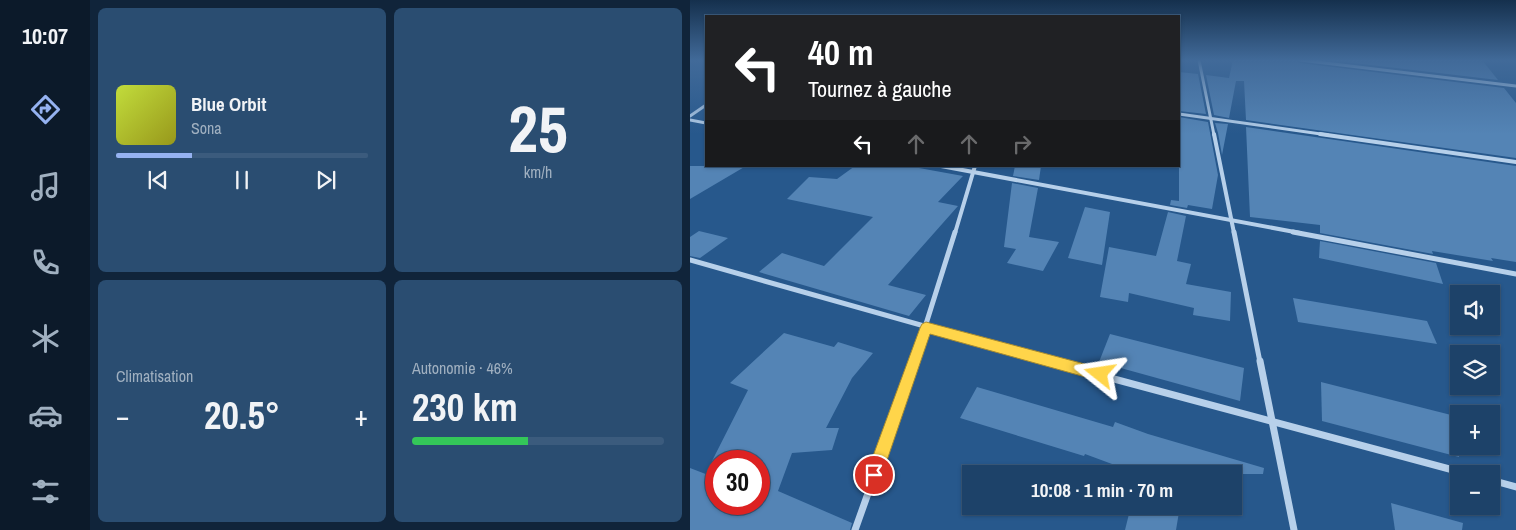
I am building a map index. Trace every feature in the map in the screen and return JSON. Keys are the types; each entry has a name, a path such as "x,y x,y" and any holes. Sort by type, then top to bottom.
{"street":[{"path":"1204,85 1230,221 1273,421 1294,530"},
{"path":"690,118 705,106"},
{"path":"1180,114 1516,162"},
{"path":"690,118 705,123"},
{"path":"952,167 973,169 1230,221 1516,274"},
{"path":"855,530 926,328 973,169"},
{"path":"690,260 926,328 1450,469"},
{"path":"1500,483 1516,487"}],"building":[{"path":"1180,85 1200,85 1206,114 1180,111"},
{"path":"1208,85 1235,85 1229,118 1214,115"},
{"path":"1244,85 1477,85 1504,88 1516,103 1516,158 1246,120"},
{"path":"1180,117 1208,122 1218,175 1212,209 1188,205 1187,208 1170,205 1171,200 1179,201"},
{"path":"1215,123 1228,124 1222,155 1218,133"},
{"path":"1246,127 1516,166 1516,262 1491,258 1493,261 1432,251 1433,254 1320,233 1320,225 1250,217"},
{"path":"690,166 744,167 690,199"},
{"path":"854,167 914,167 963,176 938,202 958,206 888,285 926,295 909,316 759,272 782,253 824,266 873,217 787,199 809,177 837,179"},
{"path":"1015,167 1041,167 1039,180 1013,176"},
{"path":"1012,183 1038,188 1029,237 1059,242 1043,271 1007,263 1016,249 1004,247"},
{"path":"1085,207 1110,212 1102,265 1068,258"},
{"path":"1168,212 1186,216 1177,261 1191,264 1186,284 1231,292 1230,321 1193,315 1194,308 1129,293 1128,302 1100,297 1109,247 1156,256"},
{"path":"699,231 728,238 700,258 690,256 690,237"},
{"path":"1320,241 1436,263 1443,284 1319,258"},
{"path":"1293,298 1427,321 1437,344 1298,322"},
{"path":"784,333 834,347 838,342 873,353 852,378 826,428 839,428 832,450 792,453 778,491 852,523 850,530 690,530 690,468 705,474 705,515 770,515 770,450 718,450 748,390 730,383"},
{"path":"1110,334 1244,368 1240,401 1099,362"},
{"path":"1321,382 1450,415 1450,455 1322,421"},
{"path":"977,387 1113,427 1115,422 1148,434 1264,468 1263,474 1242,474 1242,465 1115,465 1085,454 1084,456 960,418"},
{"path":"1391,503 1463,523 1462,530 1395,530"},
{"path":"1129,515 1178,515 1176,530 1125,530"}],"route":[{"path":"874,475 926,328 1100,374"}]}
